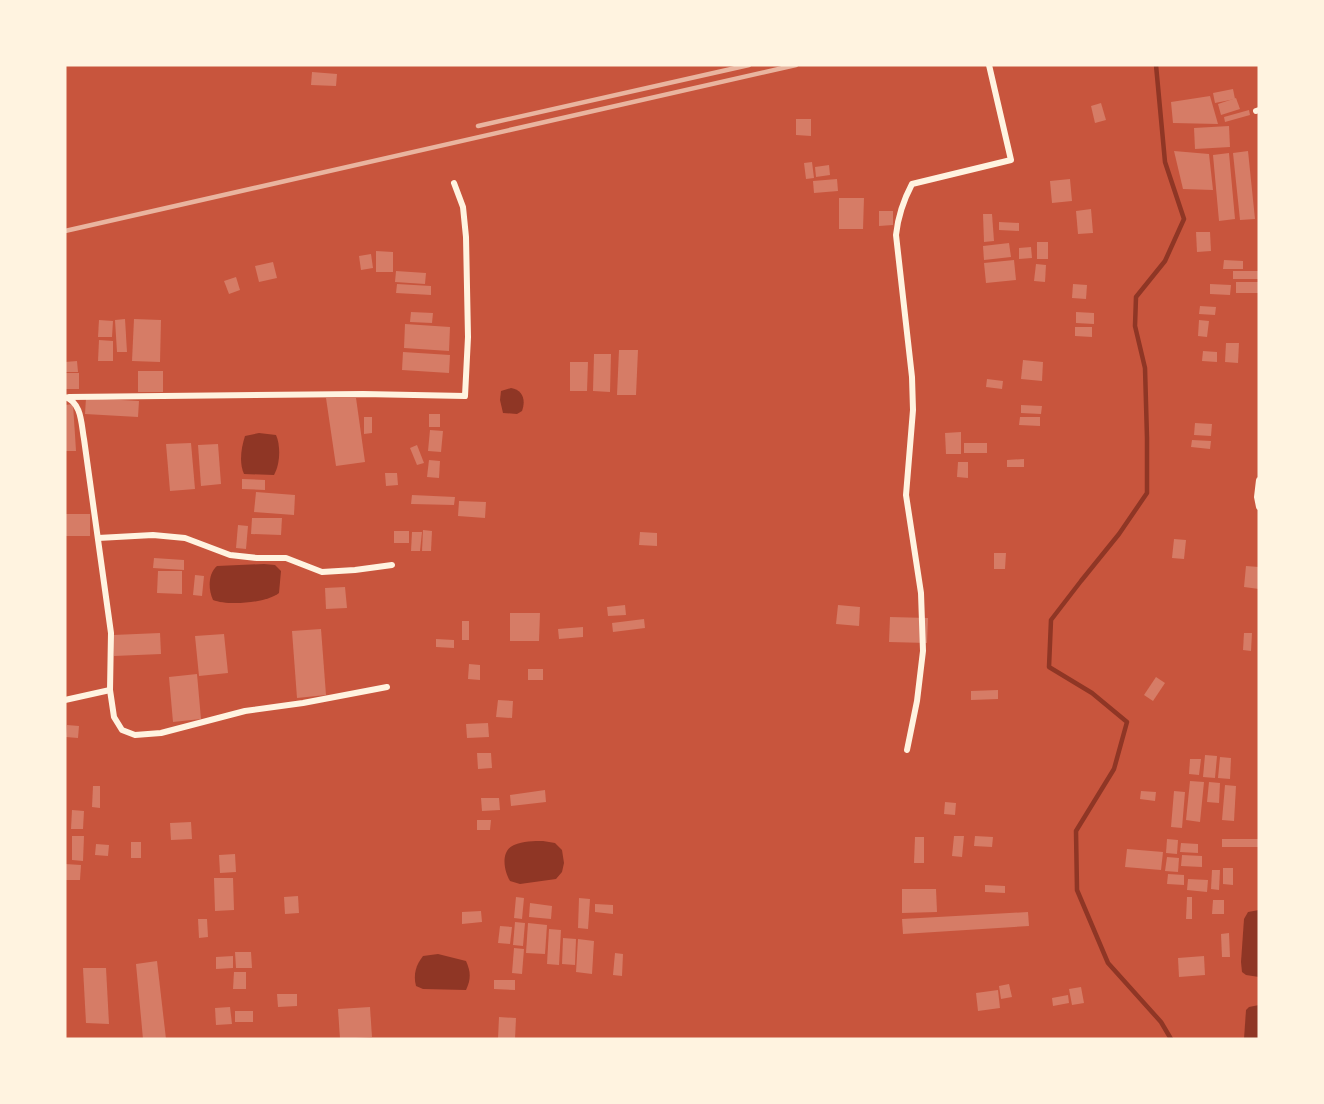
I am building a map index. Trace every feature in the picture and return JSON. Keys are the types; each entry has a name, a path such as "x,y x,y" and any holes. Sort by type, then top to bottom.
{"street":[{"path":"907,750 923,651 921,593 906,495 913,410 912,377 896,235 897,218 912,184 1010,160 989,65"},
{"path":"67,397 363,394 465,396 468,337 466,237 463,207 454,183"},
{"path":"67,397 78,407 111,633 110,690 114,717 122,730 135,735 161,733 245,711 387,687"},
{"path":"1259,480 1259,507"},
{"path":"98,538 185,538 230,555 286,558 321,572 392,565"},
{"path":"65,700 110,690"}],"shaded area":[{"path":"511,388 521,393 524,403 522,411 517,414 503,413 500,400 501,391"},
{"path":"259,433 276,435 278,439 279,461 274,475 244,474 242,470 241,455 245,436"},
{"path":"275,565 281,571 279,593 266,599 247,602 228,603 213,600 210,582 217,566"},
{"path":"521,843 555,843 562,850 562,872 556,879 520,884 510,881 504,862 510,848"},
{"path":"1259,910 1259,977 1242,972 1241,962 1244,919 1248,912"},
{"path":"438,954 466,961 470,976 466,990 423,989 416,986 415,974 423,956"},
{"path":"1259,1005 1259,1039 1244,1039 1246,1010"}],"building":[{"path":"312,72 337,74 336,86 311,85"},
{"path":"1233,89 1235,99 1215,103 1213,93"},
{"path":"1210,96 1218,124 1173,123 1171,102"},
{"path":"1236,98 1240,109 1221,115 1218,104"},
{"path":"1101,103 1106,120 1095,123 1091,106"},
{"path":"1249,110 1250,115 1225,122 1224,117"},
{"path":"796,119 811,119 811,136 796,135"},
{"path":"1229,126 1230,147 1195,149 1194,128"},
{"path":"1174,151 1209,154 1213,190 1183,189"},
{"path":"1248,151 1255,219 1240,220 1233,153"},
{"path":"1229,153 1235,219 1219,221 1213,155"},
{"path":"812,162 814,178 806,179 804,163"},
{"path":"829,165 830,175 816,177 815,167"},
{"path":"837,179 838,191 814,193 813,181"},
{"path":"1070,179 1072,201 1052,203 1050,181"},
{"path":"839,198 864,198 863,229 839,229"},
{"path":"1091,209 1093,233 1078,234 1076,211"},
{"path":"879,211 893,211 893,225 879,226"},
{"path":"983,214 992,214 994,241 984,242"},
{"path":"999,222 1019,223 1019,231 999,230"},
{"path":"1196,232 1210,232 1211,251 1197,252"},
{"path":"1037,242 1048,242 1048,259 1037,259"},
{"path":"1009,243 1011,257 984,260 983,246"},
{"path":"1031,247 1032,258 1019,259 1019,248"},
{"path":"376,251 393,252 393,272 376,272"},
{"path":"371,254 373,268 361,270 359,256"},
{"path":"1014,260 1016,280 986,283 984,263"},
{"path":"1224,260 1243,261 1243,269 1223,269"},
{"path":"273,262 277,278 259,282 255,266"},
{"path":"1036,264 1046,265 1045,282 1034,281"},
{"path":"396,271 426,273 425,284 395,282"},
{"path":"1233,271 1259,271 1259,279 1233,279"},
{"path":"236,277 240,290 229,294 224,281"},
{"path":"1236,282 1259,282 1259,293 1236,293"},
{"path":"397,284 431,286 431,295 396,293"},
{"path":"1073,284 1087,285 1086,299 1072,298"},
{"path":"1210,284 1231,285 1230,295 1210,294"},
{"path":"1200,306 1216,307 1215,315 1199,314"},
{"path":"411,312 433,313 432,323 410,322"},
{"path":"1076,312 1094,313 1094,324 1076,323"},
{"path":"125,319 127,352 117,352 115,320"},
{"path":"134,319 161,320 160,362 132,361"},
{"path":"99,320 113,321 112,337 98,337"},
{"path":"1199,320 1209,321 1207,337 1198,336"},
{"path":"405,324 450,327 449,351 404,348"},
{"path":"1075,327 1092,327 1092,337 1075,336"},
{"path":"99,340 113,341 113,361 98,361"},
{"path":"1226,343 1239,343 1238,363 1225,362"},
{"path":"619,350 638,350 636,395 617,395"},
{"path":"1203,351 1217,352 1217,362 1202,361"},
{"path":"403,352 450,355 449,373 402,370"},
{"path":"594,354 611,354 610,392 593,391"},
{"path":"1023,360 1043,362 1042,381 1021,379"},
{"path":"77,361 78,372 65,372 65,362"},
{"path":"570,362 588,362 587,391 570,391"},
{"path":"138,371 163,371 163,392 138,392"},
{"path":"65,373 79,373 79,389 65,389"},
{"path":"987,379 1003,381 1002,389 986,387"},
{"path":"86,398 139,401 138,417 85,414"},
{"path":"326,398 356,398 365,462 336,466"},
{"path":"73,404 76,451 65,451 65,405"},
{"path":"1021,405 1042,406 1041,414 1021,413"},
{"path":"429,414 440,414 440,427 429,427"},
{"path":"364,417 372,417 372,433 364,434"},
{"path":"1020,417 1040,417 1040,426 1019,425"},
{"path":"1195,423 1212,424 1211,436 1194,435"},
{"path":"430,430 443,431 441,452 428,451"},
{"path":"961,432 961,454 946,454 945,433"},
{"path":"1192,440 1211,441 1210,449 1191,447"},
{"path":"191,443 195,489 170,491 166,444"},
{"path":"964,443 987,443 987,453 964,453"},
{"path":"218,444 221,484 201,486 198,445"},
{"path":"417,445 424,463 417,465 410,448"},
{"path":"1024,459 1024,467 1007,467 1007,460"},
{"path":"429,460 440,461 439,478 427,477"},
{"path":"958,462 968,462 968,478 957,477"},
{"path":"385,473 397,473 398,485 386,486"},
{"path":"242,479 265,480 265,490 242,489"},
{"path":"256,492 295,495 294,515 254,512"},
{"path":"412,495 455,497 454,505 411,504"},
{"path":"459,501 486,502 485,518 458,516"},
{"path":"65,514 90,514 90,536 65,536"},
{"path":"252,518 282,518 281,535 251,534"},
{"path":"238,525 248,526 246,549 236,548"},
{"path":"423,530 432,531 431,551 422,551"},
{"path":"394,531 409,531 409,543 394,543"},
{"path":"412,532 422,532 420,551 411,551"},
{"path":"640,532 657,533 657,546 639,545"},
{"path":"1174,539 1186,540 1184,559 1172,558"},
{"path":"994,553 1006,553 1005,569 994,569"},
{"path":"154,558 184,560 184,570 153,568"},
{"path":"1246,566 1259,567 1259,589 1244,587"},
{"path":"158,571 182,571 182,594 157,593"},
{"path":"195,575 204,576 202,596 193,595"},
{"path":"345,587 347,608 326,609 325,588"},
{"path":"625,605 626,615 608,616 607,607"},
{"path":"838,605 860,607 859,626 836,624"},
{"path":"510,613 540,613 539,641 510,641"},
{"path":"890,617 928,618 927,643 889,642"},
{"path":"644,619 645,628 613,632 612,623"},
{"path":"462,621 469,621 469,640 462,640"},
{"path":"583,627 583,637 559,639 558,629"},
{"path":"321,629 326,695 297,698 292,631"},
{"path":"160,633 161,654 114,656 113,635"},
{"path":"1244,633 1252,633 1251,651 1243,650"},
{"path":"224,634 228,673 199,676 195,636"},
{"path":"436,639 454,640 454,648 436,647"},
{"path":"469,664 480,665 480,680 468,679"},
{"path":"528,669 543,669 543,680 528,680"},
{"path":"197,674 201,719 173,722 169,677"},
{"path":"1156,677 1165,683 1153,701 1144,695"},
{"path":"998,690 998,699 971,700 971,691"},
{"path":"498,700 513,701 512,718 496,717"},
{"path":"488,723 489,737 467,738 466,724"},
{"path":"67,725 79,726 78,738 66,737"},
{"path":"477,753 491,753 492,768 478,769"},
{"path":"1205,755 1217,756 1215,778 1203,777"},
{"path":"1220,757 1231,758 1230,779 1218,778"},
{"path":"1190,759 1201,759 1199,775 1189,774"},
{"path":"1190,781 1204,782 1200,822 1186,820"},
{"path":"1209,782 1220,783 1219,803 1207,802"},
{"path":"1225,785 1236,786 1234,821 1222,820"},
{"path":"93,786 100,786 100,808 92,807"},
{"path":"545,790 546,802 511,806 510,795"},
{"path":"1141,791 1156,792 1155,801 1140,799"},
{"path":"1174,791 1185,792 1182,828 1171,827"},
{"path":"481,798 499,798 500,810 482,811"},
{"path":"945,802 956,803 955,815 944,814"},
{"path":"72,810 84,811 83,829 71,829"},
{"path":"477,820 491,820 490,830 477,830"},
{"path":"191,822 192,839 171,840 170,823"},
{"path":"72,836 84,836 83,861 72,860"},
{"path":"954,836 964,836 962,857 952,856"},
{"path":"975,836 993,837 992,847 974,846"},
{"path":"915,837 924,837 924,863 914,863"},
{"path":"1167,839 1178,840 1177,854 1166,853"},
{"path":"1222,839 1259,839 1259,847 1222,847"},
{"path":"131,842 141,842 141,858 131,858"},
{"path":"1181,843 1198,844 1198,853 1180,852"},
{"path":"96,844 109,845 108,856 95,855"},
{"path":"1127,849 1163,852 1161,870 1125,867"},
{"path":"235,854 236,872 220,873 219,855"},
{"path":"1182,855 1202,856 1202,867 1181,866"},
{"path":"1167,857 1179,858 1178,872 1165,871"},
{"path":"65,864 81,865 80,880 65,880"},
{"path":"1223,868 1233,868 1233,885 1223,884"},
{"path":"1212,870 1220,870 1219,890 1211,889"},
{"path":"1168,874 1184,875 1184,885 1167,884"},
{"path":"214,878 233,878 234,910 215,911"},
{"path":"1188,879 1208,880 1207,892 1187,890"},
{"path":"985,885 1005,886 1005,893 985,892"},
{"path":"902,889 936,889 937,912 902,913"},
{"path":"298,896 299,913 285,914 284,897"},
{"path":"516,897 524,898 522,919 514,918"},
{"path":"1187,897 1192,897 1192,919 1186,919"},
{"path":"579,898 590,899 588,929 578,928"},
{"path":"1213,900 1224,900 1224,914 1212,914"},
{"path":"530,903 552,906 551,919 529,917"},
{"path":"595,904 613,905 613,914 595,912"},
{"path":"481,911 482,922 462,924 462,912"},
{"path":"1028,912 1029,926 903,934 902,919"},
{"path":"198,919 207,919 208,937 199,938"},
{"path":"515,922 525,923 523,946 513,945"},
{"path":"528,923 547,925 545,954 526,953"},
{"path":"500,926 512,927 510,944 498,943"},
{"path":"549,929 561,930 559,965 547,964"},
{"path":"1229,933 1230,957 1222,957 1221,934"},
{"path":"563,938 576,939 575,965 562,964"},
{"path":"578,939 594,941 592,974 576,972"},
{"path":"514,948 524,949 522,974 512,973"},
{"path":"235,952 251,952 252,968 236,968"},
{"path":"615,953 623,954 622,976 613,975"},
{"path":"233,956 233,968 216,969 216,957"},
{"path":"1204,956 1205,975 1179,977 1178,958"},
{"path":"157,961 166,1039 143,1039 136,964"},
{"path":"83,968 106,968 109,1024 86,1023"},
{"path":"234,972 246,972 246,989 233,989"},
{"path":"494,980 515,980 515,990 494,989"},
{"path":"1009,984 1012,997 1001,999 999,986"},
{"path":"1081,987 1084,1003 1072,1005 1069,989"},
{"path":"998,990 1000,1008 978,1011 976,993"},
{"path":"277,994 297,994 297,1006 278,1007"},
{"path":"1068,995 1069,1003 1053,1006 1052,998"},
{"path":"230,1007 232,1024 216,1025 215,1008"},
{"path":"370,1007 372,1037 340,1039 338,1009"},
{"path":"235,1011 253,1011 253,1022 235,1022"},
{"path":"499,1017 516,1018 515,1039 498,1039"}],"waterway":[{"path":"1156,65 1165,162 1184,219 1165,261 1136,297 1135,326 1145,368 1147,493 1119,534 1051,620 1049,667 1092,693 1127,722 1114,769 1076,831 1077,890 1108,963 1161,1022 1171,1039"}],"railway":[{"path":"478,126 749,65"},
{"path":"65,231 796,65"}]}
